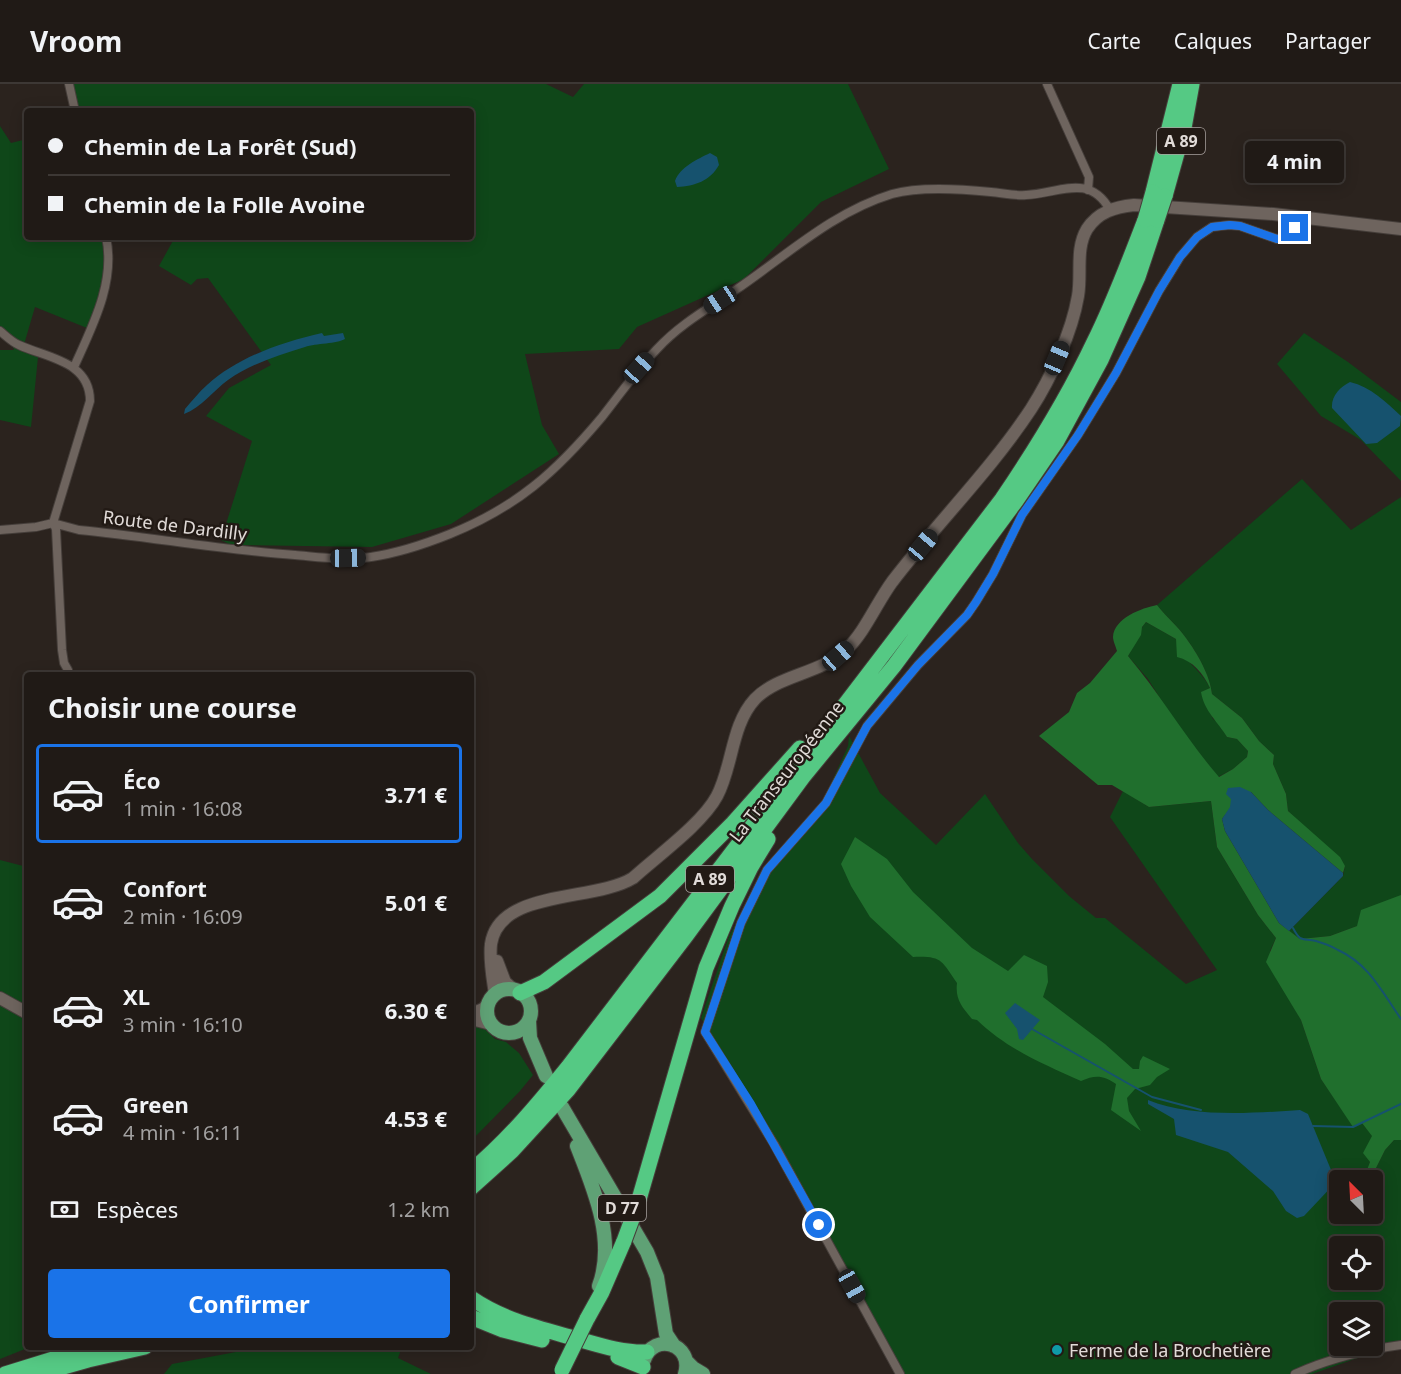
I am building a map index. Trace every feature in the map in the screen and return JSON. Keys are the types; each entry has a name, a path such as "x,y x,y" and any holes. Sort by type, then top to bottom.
{"highway":[{"name":"La Transeuropéenne","path":"1159,194 1180,84"},
{"name":"La Transeuropéenne","path":"474,1168 506,1139 568,1067 1002,500 1077,376 1151,220 1184,128 1192,84"},
{"name":"La Transeuropéenne","path":"474,1185 512,1150 568,1090 686,936 803,777 894,666 1011,507 1057,441 1101,360 1151,241 1151,220"},
{"path":"517,991 544,982 660,896 733,823 808,739 826,729"},
{"path":"560,1371 585,1319 602,1292 638,1203 706,968 751,867 795,796 803,777"},
{"path":"474,1300 527,1326 619,1350 647,1360"},
{"path":"474,1318 503,1330 623,1358 647,1360"},
{"path":"5,1374 83,1350"},
{"path":"39,1374 132,1350"}],"main road":[{"path":"506,1033 519,1041 543,1071 530,1038 531,1008 529,1002 517,991 501,991 492,999 487,1011 491,1024 500,1032 519,1031 529,1021"},
{"name":"D 77","path":"585,1319 603,1275 605,1238 587,1173 565,1113 647,1252 657,1277 666,1334 674,1346"},
{"name":"D 77","path":"647,1360 659,1327 661,1303"},
{"path":"647,1360 666,1343 682,1352 686,1367 703,1374"}],"street":[{"path":"69,84 74,108"},
{"path":"1047,84 1089,177 1088,190 1100,195 1110,210"},
{"name":"Route de Dardilly","path":"0,530 53,523 79,530 246,551 348,558 368,558 432,540 497,512 522,497 545,479 602,417 639,368 659,346 684,324 841,215 894,194 922,190 991,192 1023,196 1073,187 1088,190"},
{"path":"474,1013 483,1009 492,999 491,943 494,933 505,919 524,906 601,891 621,885 633,878 703,816 711,806 721,787 743,717 754,699 783,682 827,664 849,647 892,582 1009,442 1036,401 1068,333 1078,296 1082,240 1093,222 1110,210 1134,206 1236,211 1401,229"},
{"path":"900,1374 774,1144 705,1032 741,923 767,870 826,803 867,726 918,665 967,615 976,602 993,574 1022,515 1072,444 1116,373 1167,277 1186,249 1204,231 1218,226 1240,226 1277,239 1284,238 1291,235 1297,217"},
{"path":"74,367 98,315 109,266 110,256 107,240"},
{"path":"0,331 20,346 74,367 88,384 90,401 53,523 56,529 62,650 64,663 68,670"},
{"path":"505,919 497,943 496,959 505,982 517,991"},
{"path":"0,998 24,1010"},
{"path":"474,1020 491,1024"},
{"path":"1294,1374 1355,1354 1401,1346"}],"green space":[{"path":"72,84 546,84 573,97 584,84 848,84 889,169 821,202 744,279 637,327 619,349 525,354 542,425 559,454 451,524 372,547 231,545 221,540 252,441 206,416 229,388 271,365 208,278 197,279 191,285 159,266 173,240 474,240 474,108 78,108"},
{"path":"0,126 11,143 24,140 24,240 102,240 107,258 97,303 87,328 35,307 23,348 38,357 31,427 0,420 0,350 14,350 9,336 0,326"},
{"path":"1304,333 1348,362 1401,402 1401,481 1361,440 1321,416 1277,364"},
{"path":"1302,479 1351,530 1401,497 1401,895 1357,926 1330,936 1300,939 1289,931 1343,876 1345,866 1288,811 1286,794 1273,764 1274,755 1259,741 1242,718 1212,694 1206,672 1194,650 1157,605"},
{"path":"1157,605 1179,629 1199,657 1206,672 1212,694 1242,718 1259,741 1274,755 1273,764 1286,794 1288,811 1340,857 1345,866 1343,873 1268,810 1251,792 1231,799 1231,807 1222,819 1225,831 1279,923 1300,939 1330,936 1357,926 1361,910 1401,895 1401,1140 1394,1140 1385,1150 1375,1170 1367,1170 1370,1162 1363,1153 1372,1136 1362,1123 1353,1127 1321,1079 1301,1020 1266,962 1276,938 1258,915 1217,847 1211,801 1149,807 1112,785 1098,785 1039,736 1069,712 1077,693 1090,683 1117,651 1113,637 1118,624 1137,611","holes":["1146,622 1176,639 1177,657 1188,661 1204,677 1210,688 1201,692 1208,711 1227,737 1237,739 1248,751 1247,757 1219,777 1128,656"]},
{"path":"1146,622 1176,639 1181,652 1202,675 1210,688 1202,692 1213,719 1220,724 1227,737 1237,739 1248,751 1247,757 1233,769 1218,777 1175,722 1148,679 1128,656"},
{"path":"849,736 880,793 936,845 985,794 1018,843 1069,896 1096,918 1105,918 1186,984 1217,970 1110,817 1123,791 1149,807 1211,801 1217,847 1258,915 1276,938 1270,951 1288,996 1301,1020 1321,1079 1354,1127 1362,1123 1373,1136 1364,1153 1370,1162 1367,1170 1329,1170 1329,1224 1383,1224 1383,1170 1375,1170 1385,1150 1394,1140 1401,1140 1401,1345 1383,1349 1383,1302 1329,1302 1329,1356 1363,1356 1312,1374 904,1374 772,1136 701,1018 729,936 766,871 823,801 848,746"},
{"path":"855,837 887,859 913,892 972,948 1008,971 1024,955 1047,966 1048,982 1043,997 1105,1044 1133,1069 1139,1069 1143,1056 1170,1069 1157,1077 1150,1085 1135,1089 1127,1098 1129,1111 1141,1131 1111,1110 1116,1084 1099,1077 1081,1081 1026,1055 1001,1039 977,1020 972,1019 965,1011 958,998 957,983 944,964 930,957 913,957 870,917 841,864"},
{"path":"0,860 24,866 24,1349 0,1359"},
{"path":"474,1025 483,1027 495,1039 506,1042 519,1053 533,1075 474,1138"},
{"path":"246,1350 401,1350 398,1358 431,1374 164,1374 172,1364"}],"water":[{"path":"710,153 717,157 719,165 711,175 696,184 677,187 675,181 677,176 690,164"},
{"path":"322,333 324,336 343,333 345,339 305,347 255,365 228,380 202,403 184,414 185,409 204,388 232,366 276,346"},
{"path":"1350,382 1371,391 1401,416 1400,426 1377,443 1366,444 1332,408 1337,392"},
{"path":"1240,787 1251,792 1268,810 1343,873 1343,876 1289,931 1279,923 1225,831 1222,819 1230,807 1231,799 1226,794 1228,788"},
{"path":"1015,1003 1040,1020 1023,1040 1019,1039 1017,1029 1005,1013"},
{"path":"1148,1100 1183,1110 1223,1113 1300,1110 1308,1114 1331,1170 1329,1170 1329,1189 1304,1216 1297,1218 1286,1211 1273,1191 1228,1152 1176,1135 1174,1119 1148,1104"}],"waterway":[{"path":"1293,928 1300,938 1330,946 1358,963 1374,980 1401,1019"},
{"path":"1032,1029 1152,1097 1201,1110"},
{"path":"1313,1126 1353,1127 1401,1104"}],"place":[{"name":"Ferme de la Brochetière","path":"1057,1350"}],"route":[{"path":"819,1225 751,1104 705,1032 741,923 767,870 826,803 867,726 918,665 967,615 976,602 993,574 1022,515 1078,435 1116,373 1167,277 1186,249 1204,231 1212,227 1240,226 1277,239 1291,235 1295,228"}]}
